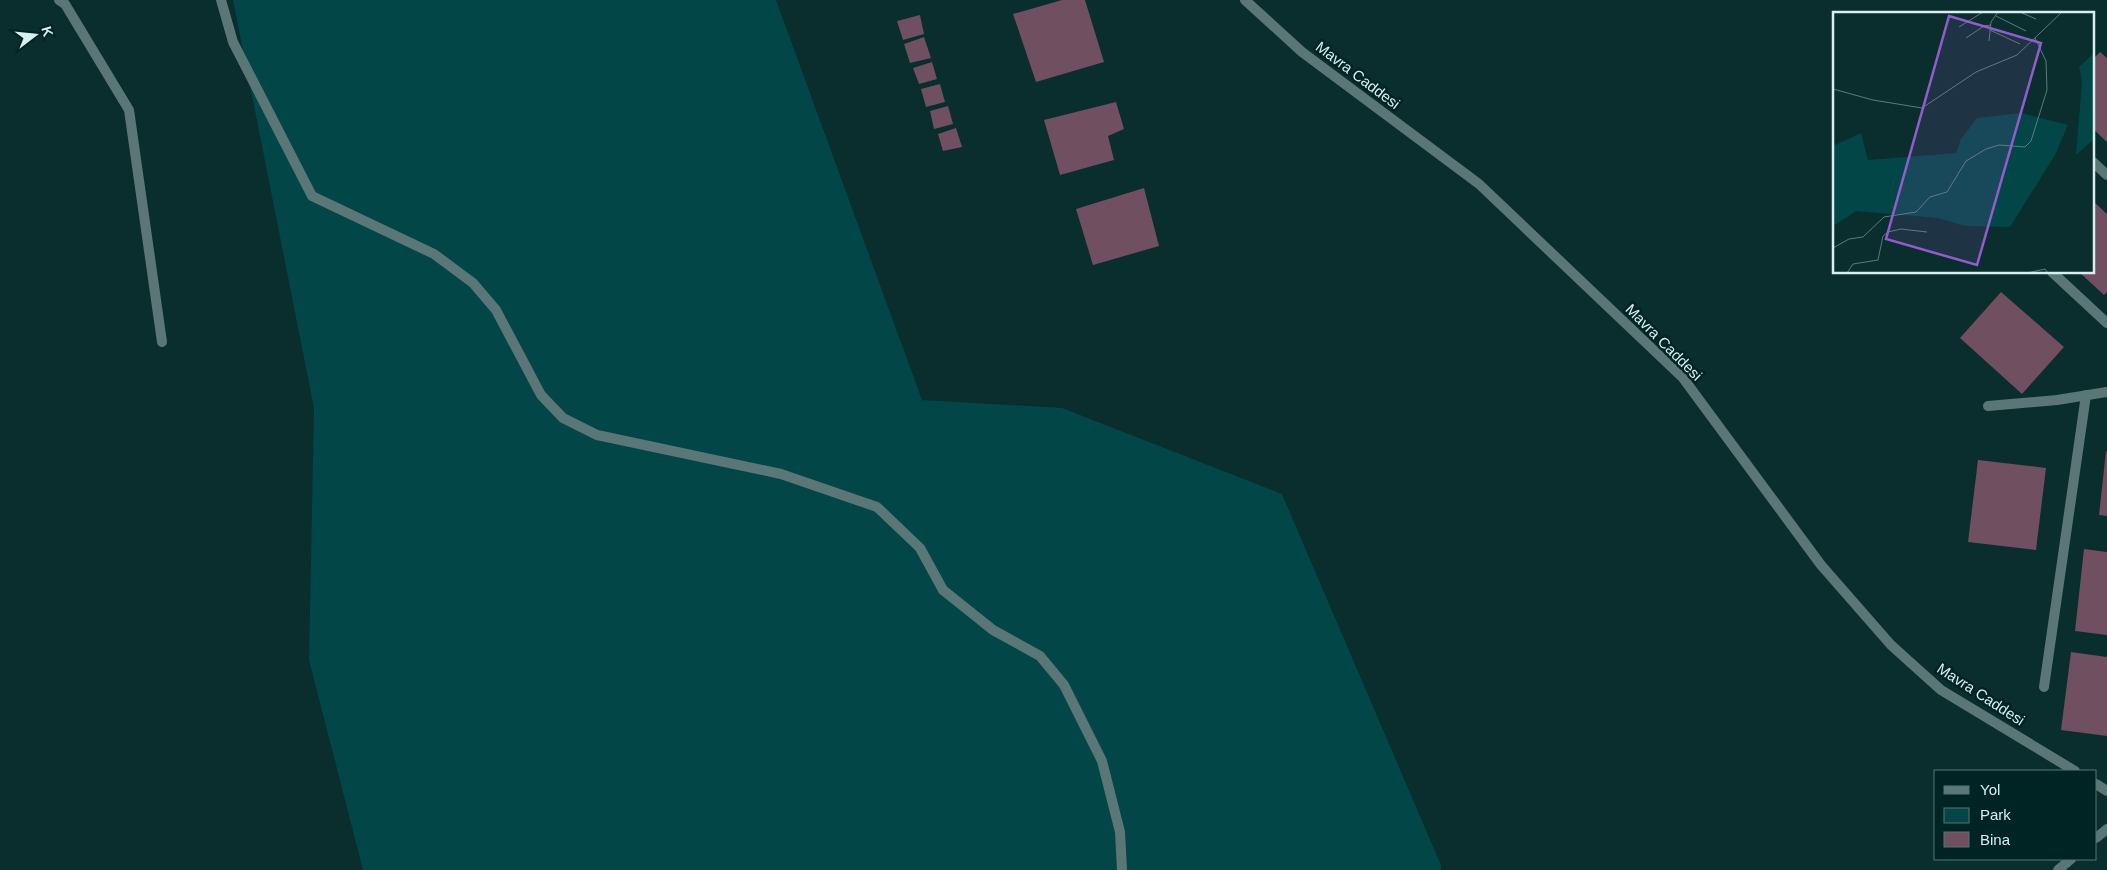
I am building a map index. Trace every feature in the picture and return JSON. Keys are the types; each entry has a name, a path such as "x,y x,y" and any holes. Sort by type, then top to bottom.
{"street":[{"path":"59,0 65,4 129,110 162,342"},
{"path":"221,0 233,42 312,196 434,254 473,283 496,310 541,396 563,418 597,435 781,474 877,507 920,548 943,590 993,630 1040,656 1064,685 1102,762 1120,832 1122,870"},
{"name":"Mavra Caddesi","path":"1244,0 1302,52 1479,184 1683,378 1821,565 1891,645 1941,690 2073,770"},
{"path":"2094,163 2107,174"},
{"path":"2054,274 2107,323"},
{"path":"1988,406 2107,392"},
{"path":"2044,687 2086,395"},
{"path":"2097,837 2107,828"},
{"path":"2058,870 2070,860"}],"green space":[{"path":"233,0 776,0 922,400 1062,408 1282,494 1441,865 1441,870 363,870 309,660 314,408"}],"building":[{"path":"1062,0 1085,0 1104,62 1036,82 1013,14"},
{"path":"920,15 924,34 903,40 897,21"},
{"path":"924,37 931,58 910,63 904,44"},
{"path":"2100,52 2107,58 2107,142 2094,130 2094,58"},
{"path":"932,62 937,79 919,84 913,68"},
{"path":"940,84 945,102 926,107 921,89"},
{"path":"1116,102 1124,129 1108,136 1114,160 1060,175 1044,120"},
{"path":"948,106 953,124 934,129 930,111"},
{"path":"956,128 962,147 943,151 938,134"},
{"path":"1144,188 1159,246 1093,265 1076,209"},
{"path":"2094,202 2107,214 2107,292 2104,295 2081,274 2094,274"},
{"path":"2001,292 2064,347 2022,394 1960,338"},
{"path":"2107,452 2107,516 2099,515"},
{"path":"1978,460 2046,468 2036,550 1968,542"},
{"path":"2084,549 2107,552 2107,635 2075,631"},
{"path":"2071,652 2107,657 2107,736 2061,730"}]}
